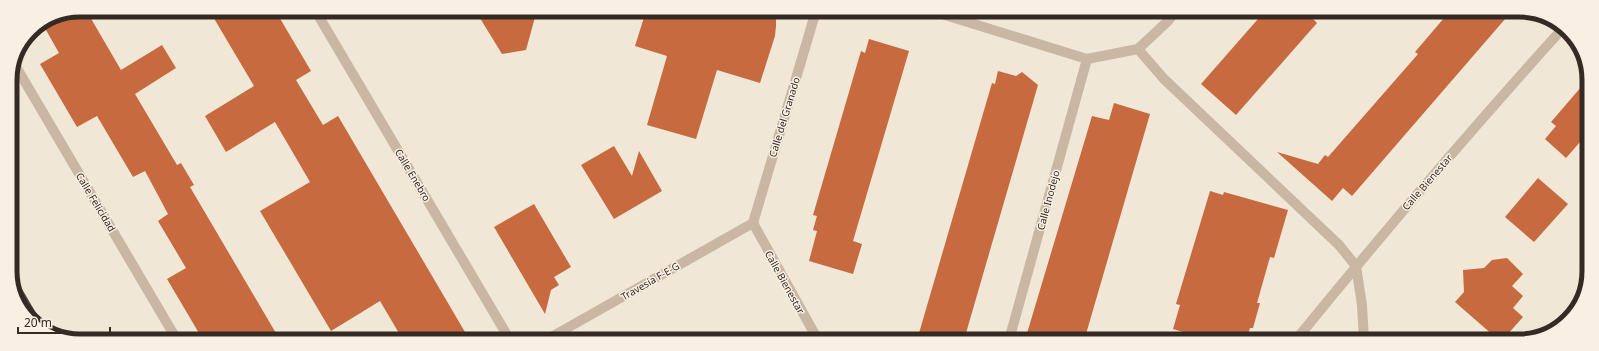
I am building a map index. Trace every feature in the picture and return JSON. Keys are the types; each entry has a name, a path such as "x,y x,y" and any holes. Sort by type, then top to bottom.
{"street":[{"name":"Calle Enebro","path":"319,17 506,334"},
{"name":"Calle del Granado","path":"753,223 814,17"},
{"path":"951,17 1087,59 1138,49 1171,17"},
{"name":"Calle Bienestar","path":"1301,334 1356,266 1487,113 1559,32"},
{"path":"1138,49 1164,79 1339,245 1356,266 1362,305 1364,334"},
{"name":"Calle Inodejo","path":"1011,334 1087,59"},
{"name":"Calle Felicidad","path":"18,70 173,334"},
{"name":"Travesía F-E-G","path":"557,334 753,223"},
{"name":"Calle Bienestar","path":"753,223 815,334"}],"building":[{"path":"80,17 90,17 121,70 162,45 176,68 135,94 177,165 181,163 194,185 190,187 276,334 199,334 167,279 186,268 158,221 168,214 145,171 133,177 97,116 77,127 40,64 59,53 45,28 60,20"},
{"path":"213,17 279,17 311,71 296,80 323,125 338,116 465,332 462,334 399,334 380,301 331,331 260,211 310,182 275,122 226,152 205,116 254,86"},
{"path":"479,17 535,17 526,50 502,54"},
{"path":"644,17 776,17 775,36 760,83 717,70 696,139 647,125 667,56 635,46"},
{"path":"1260,17 1311,17 1317,23 1236,115 1201,84"},
{"path":"1445,17 1507,17 1352,196 1343,188 1332,201 1277,152 1318,164 1325,155 1328,157 1418,54 1415,52"},
{"path":"869,39 909,51 853,241 862,244 853,274 809,261 817,231 813,230 817,216 813,215 861,51 865,53"},
{"path":"998,71 1016,76 1022,72 1038,85 966,334 919,334 992,83 995,84"},
{"path":"1582,86 1582,140 1566,158 1545,139 1556,126 1551,122"},
{"path":"1114,103 1150,114 1086,334 1027,334 1092,116 1109,120"},
{"path":"614,146 632,176 639,151 662,191 614,219 581,165"},
{"path":"1538,178 1568,204 1534,242 1505,217"},
{"path":"1210,191 1223,195 1224,192 1288,210 1274,258 1270,257 1257,303 1260,303 1253,328 1250,328 1248,334 1190,334 1173,329 1180,305 1176,304"},
{"path":"534,204 571,267 554,277 559,285 551,290 545,314 494,227"},
{"path":"1507,258 1523,274 1512,286 1523,296 1513,308 1523,317 1508,334 1492,334 1455,302 1464,292 1463,270 1484,268 1492,260"}]}
